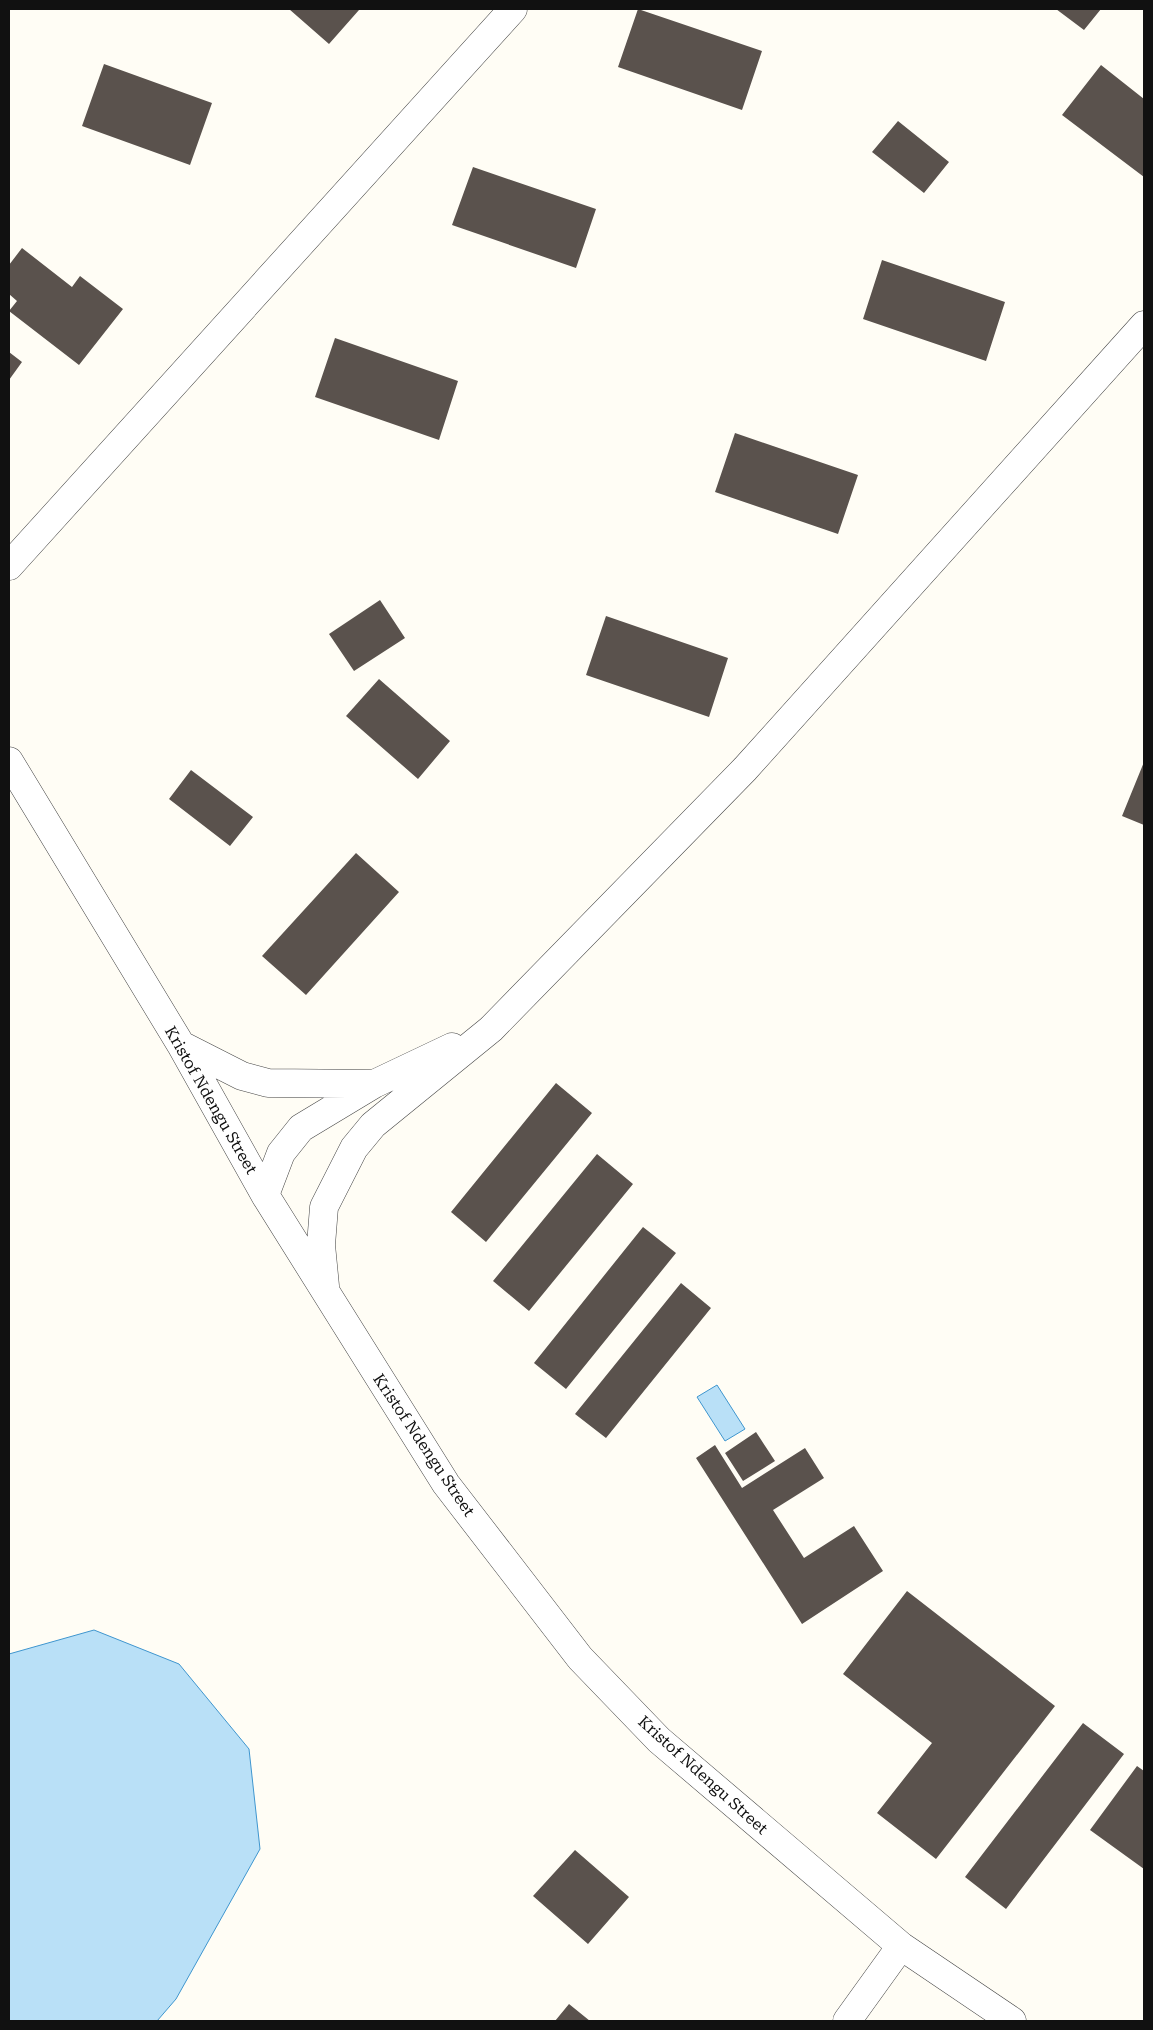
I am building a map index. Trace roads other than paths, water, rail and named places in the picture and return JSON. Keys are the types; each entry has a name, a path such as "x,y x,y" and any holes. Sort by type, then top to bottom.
{"street":[{"path":"9,566 513,9"},
{"path":"326,1292 321,1245 324,1207 354,1148 373,1125 491,1029 745,768 1144,324"},
{"name":"Kristof Ndengu Street","path":"9,761 180,1044 265,1195 446,1484 580,1658 659,1740 901,1946 1012,2021"},
{"path":"265,1195 281,1152 301,1128 374,1084 491,1029"},
{"path":"180,1044 242,1076 268,1083 374,1084"},
{"path":"847,2021 901,1946"}],"water":[{"path":"717,1385 745,1429 725,1441 697,1397"},
{"path":"94,1630 179,1664 249,1749 260,1849 176,1999 157,2021 9,2021 9,1654"}]}
